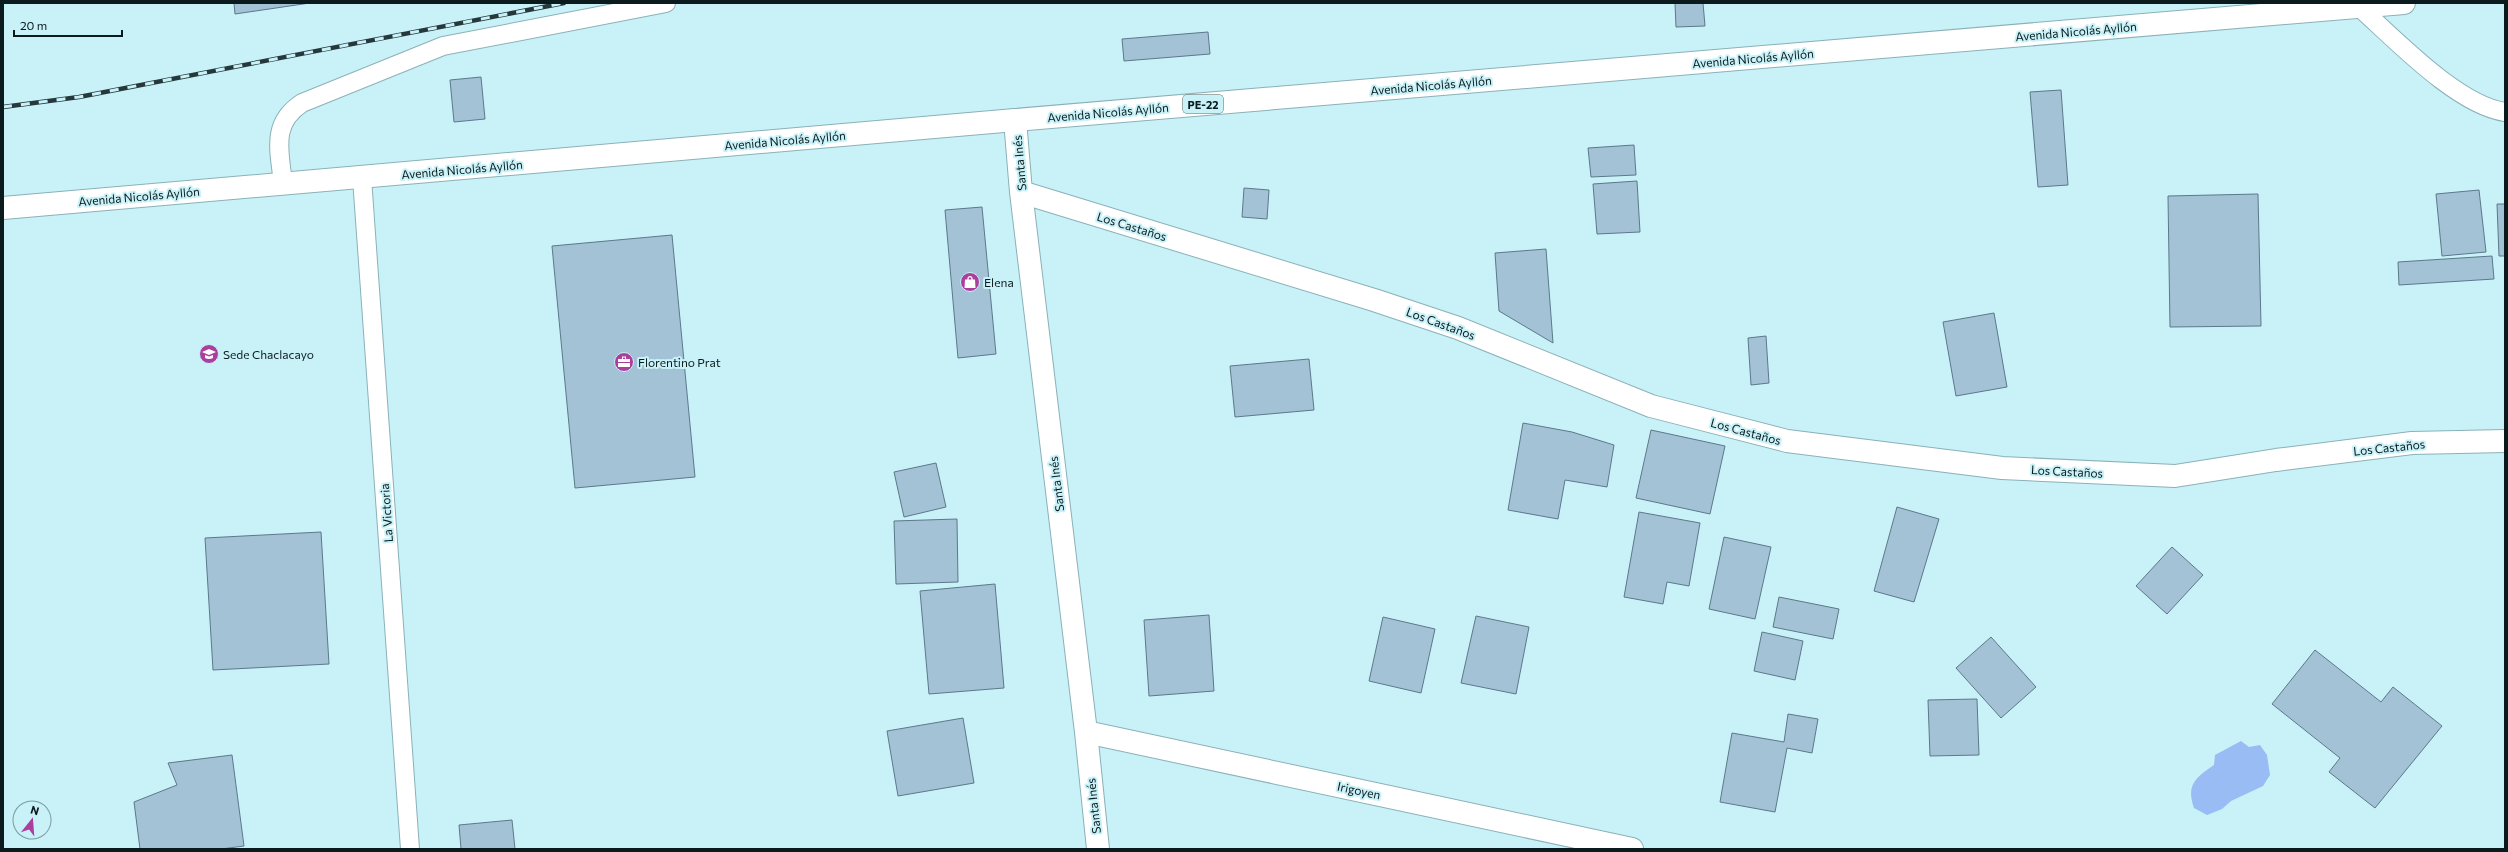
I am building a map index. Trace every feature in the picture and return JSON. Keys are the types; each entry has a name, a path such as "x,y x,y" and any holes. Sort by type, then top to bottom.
{"main road":[{"name":"Avenida Nicolás Ayllón","path":"3,208 362,178 1015,120 2404,3"},
{"name":"Santa Inés","path":"1015,120 1021,192 1086,732 1098,849"},
{"name":"Los Castaños","path":"1021,192 1374,300 1458,328 1651,406 1787,441 2002,468 2175,476 2276,460 2412,443 2505,441"},
{"name":"Irigoyen","path":"1086,732 1632,849"}],"lane":[{"path":"283,184 279,135 286,116 302,103 442,46 666,3"},
{"path":"2359,7 2456,91 2497,111 2505,112"},
{"name":"La Victoria","path":"362,178 410,849"}],"water":[{"path":"2241,741 2249,747 2260,745 2267,755 2270,775 2263,786 2231,801 2222,809 2207,815 2194,808 2191,793 2197,778 2214,765 2215,755"}],"building":[{"path":"234,3 310,3 235,14"},
{"path":"1675,3 1703,3 1705,26 1676,27"},
{"path":"1208,32 1210,54 1124,61 1122,39"},
{"path":"481,77 485,119 454,122 450,80"},
{"path":"2061,90 2068,185 2038,187 2030,92"},
{"path":"1634,145 1636,175 1591,177 1588,148"},
{"path":"1637,181 1640,232 1597,234 1593,184"},
{"path":"1244,188 1269,190 1267,219 1242,217"},
{"path":"2479,190 2486,252 2442,256 2436,194"},
{"path":"2258,194 2261,326 2170,327 2168,196"},
{"path":"2497,204 2505,204 2505,256 2499,256"},
{"name":"Elena","path":"982,207 996,354 958,358 945,210"},
{"name":"Florentino Prat","path":"672,235 695,477 575,488 552,246"},
{"path":"1546,249 1553,343 1499,311 1495,253"},
{"path":"2492,256 2494,279 2399,285 2398,262"},
{"path":"1994,313 2007,387 1956,396 1943,322"},
{"path":"1766,336 1769,383 1751,385 1748,338"},
{"path":"1309,359 1314,410 1235,417 1230,366"},
{"path":"1523,423 1572,432 1614,445 1607,487 1565,480 1558,519 1508,510"},
{"path":"1651,430 1725,446 1710,514 1636,498"},
{"path":"936,463 946,507 904,517 894,472"},
{"path":"1897,507 1939,519 1914,602 1874,591"},
{"path":"1639,512 1700,523 1689,586 1667,582 1663,604 1624,597"},
{"path":"957,519 958,582 896,584 894,521"},
{"path":"321,532 329,664 213,670 205,538"},
{"path":"1724,537 1771,547 1755,619 1709,609"},
{"path":"2172,547 2203,575 2167,614 2136,586"},
{"path":"995,584 1004,688 929,694 920,591"},
{"path":"1779,597 1839,609 1833,639 1773,627"},
{"path":"1209,615 1214,691 1149,696 1144,620"},
{"path":"1476,616 1529,627 1516,694 1461,683"},
{"path":"1383,617 1435,629 1421,693 1369,681"},
{"path":"1762,632 1803,641 1795,680 1754,671"},
{"path":"1991,637 2036,687 2001,718 1956,668"},
{"path":"2315,650 2381,702 2393,687 2442,726 2375,808 2329,772 2340,758 2272,704"},
{"path":"1977,699 1979,755 1930,756 1928,700"},
{"path":"1788,714 1818,719 1812,753 1787,748 1775,812 1720,802 1732,733 1784,742"},
{"path":"963,718 974,783 898,796 887,731"},
{"path":"232,755 244,846 221,849 140,849 134,802 177,785 168,763"},
{"path":"512,820 515,849 461,849 459,825"}],"railway":[{"path":"3,107 79,97 564,3"}],"place":[{"name":"Elena","path":"970,282"},
{"name":"Sede Chaclacayo","path":"209,354"},
{"name":"Florentino Prat","path":"624,362"}]}
